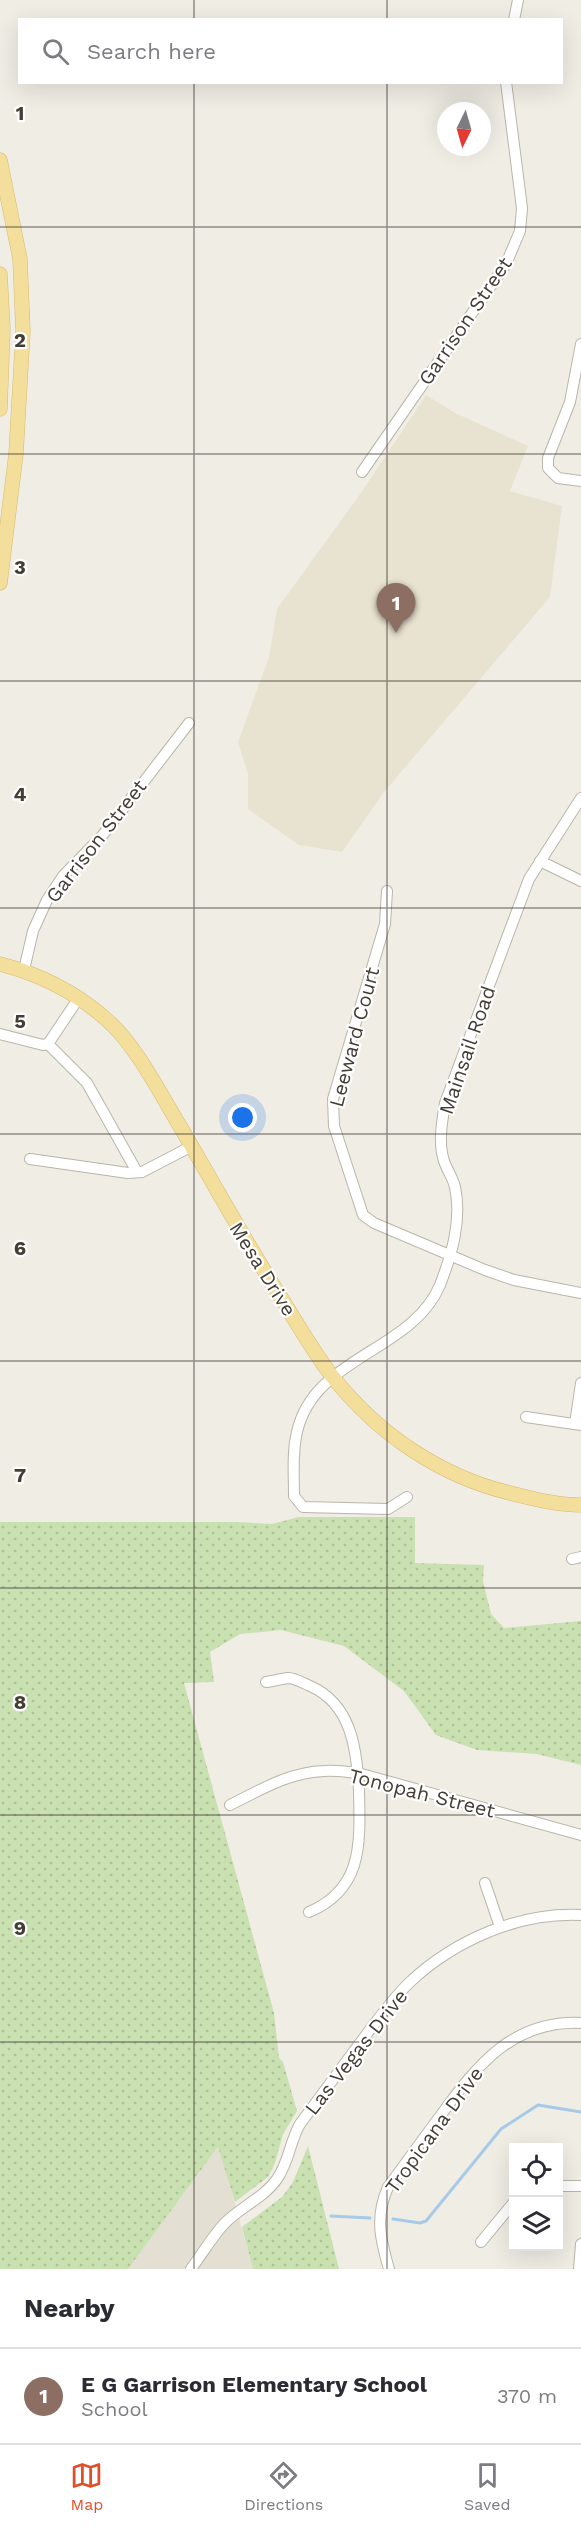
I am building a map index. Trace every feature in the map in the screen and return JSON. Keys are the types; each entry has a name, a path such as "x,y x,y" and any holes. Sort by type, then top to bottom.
{"main road":[{"path":"0,160 20,259 22,312 16,454 0,583"},
{"path":"1,281 12,305 22,312"},
{"path":"0,409 3,328 1,281"},
{"name":"Mesa Drive","path":"0,964 24,970 59,986 108,1020 124,1039 192,1146 234,1222 308,1342 332,1376 358,1406 392,1436 450,1472 487,1488 548,1503 581,1505"}],"street":[{"path":"514,18 518,0"},
{"name":"Garrison Street","path":"362,472 498,275 520,231 522,208 506,84"},
{"path":"581,344 570,402 548,458 548,468 558,478 581,481"},
{"name":"Garrison Street","path":"24,970 33,930 47,900 63,876 102,836 189,723"},
{"name":"Mainsail Road","path":"408,1497 388,1509 310,1509 300,1504 294,1496 297,1431 302,1417 319,1389 332,1376 410,1326 431,1304 450,1255 458,1221 455,1186 443,1160 440,1127 446,1103 529,879 581,798"},
{"path":"540,861 581,881"},
{"name":"Leeward Court","path":"387,891 385,924 333,1099 334,1126 363,1215 450,1255"},
{"path":"0,1034 42,1045 48,1044 78,999"},
{"path":"48,1044 87,1083 137,1172"},
{"path":"30,1160 128,1173 137,1172 192,1146"},
{"path":"450,1255 514,1280 581,1293"},
{"path":"526,1418 578,1424 581,1383"},
{"path":"266,1682 291,1678 318,1689 332,1701 349,1727 357,1754 360,1831 356,1863 337,1894 321,1907 309,1912"},
{"name":"Tonopah Street","path":"230,1805 279,1781 308,1773 324,1771 358,1773 581,1835"},
{"path":"485,1883 500,1927"},
{"name":"Las Vegas Drive","path":"191,2269 223,2225 243,2206 270,2188 278,2177 300,2124 387,2007 410,1982 445,1955 471,1939 500,1927 532,1919 581,1915"},
{"name":"Tropicana Drive","path":"389,2269 379,2235 386,2192 468,2078 490,2054 537,2028 581,2023"},
{"path":"563,2186 581,2186"},
{"path":"481,2242 509,2207"},
{"path":"579,2269 581,2244"}],"shaded area":[{"path":"426,395 455,413 528,446 510,491 562,506 550,597 384,792 342,852 299,845 248,809 248,774 238,742 269,657 277,609 363,490"},
{"path":"219,2146 253,2269 128,2269"}],"green space":[{"path":"299,1517 415,1517 415,1563 484,1565 483,1581 491,1614 504,1628 581,1621 581,1765 537,1754 477,1750 436,1735 404,1691 344,1646 281,1630 240,1634 210,1652 214,1682 184,1683 274,2013 279,2058 283,2062 297,2111 283,2134 275,2163 268,2177 235,2202 218,2147 128,2269 0,2269 0,1522 272,1524"},
{"path":"308,2146 339,2269 253,2269 242,2227 282,2197 293,2182"}],"waterway":[{"path":"393,2219 420,2223 426,2221 501,2129 538,2105 581,2112"},
{"path":"331,2216 370,2218"}],"place":[{"name":"E G Garrison Elementary School","path":"396,633"}]}
